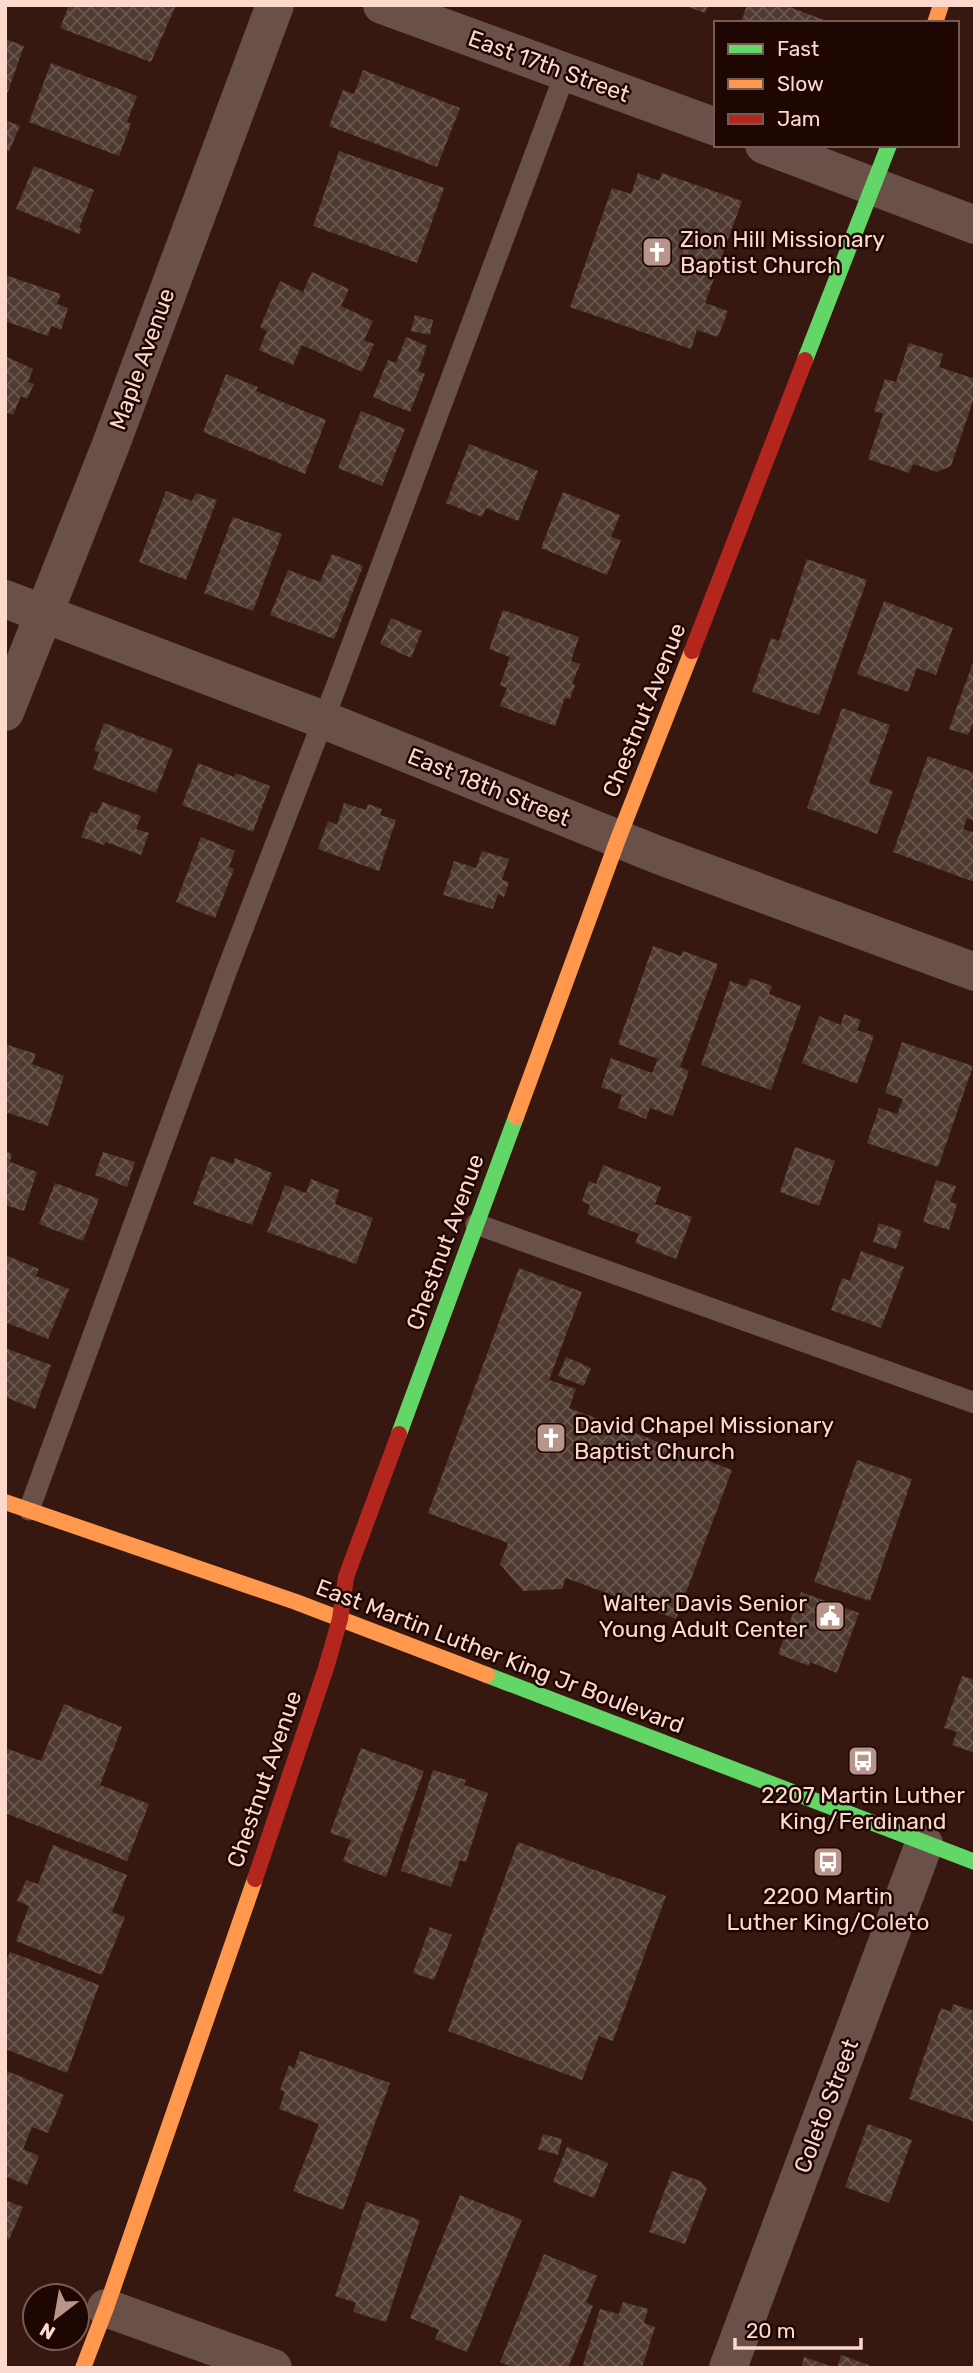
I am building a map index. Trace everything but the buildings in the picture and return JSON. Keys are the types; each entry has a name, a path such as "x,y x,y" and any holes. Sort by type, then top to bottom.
{"main road":[{"name":"Chestnut Avenue","path":"83,2368 107,2308 207,2020 326,1668 340,1619 346,1577 618,839 889,147"},
{"name":"East Martin Luther King Jr Boulevard","path":"5,1502 340,1619 975,1862"}],"street":[{"name":"Maple Avenue","path":"5,712 45,614 275,5"},
{"name":"East 17th Street","path":"382,5 714,126"},
{"path":"769,147 975,225"},
{"name":"East 18th Street","path":"5,599 324,720 618,839 975,972"},
{"name":"Coleto Street","path":"728,2368 924,1843"},
{"path":"107,2308 273,2368"}],"lane":[{"path":"29,1510 227,970 324,720 566,71"},
{"path":"476,1224 975,1403"}],"traffic: fast":[{"path":"805,360 888,147"},
{"path":"399,1434 516,1117"},
{"path":"487,1675 975,1862"}],"traffic: slow":[{"path":"936,21 941,5"},
{"path":"516,1117 618,839 692,651"},
{"path":"5,1502 296,1602 487,1675"},
{"path":"83,2368 255,1879"}],"traffic: jam":[{"path":"692,651 805,360"},
{"path":"255,1879 326,1668 340,1619 346,1577 399,1434"}],"place":[{"name":"Zion Hill Missionary Baptist Church","path":"657,252"},
{"name":"David Chapel Missionary Baptist Church","path":"551,1438"},
{"name":"Walter Davis Senior Young Adult Center","path":"830,1616"},
{"name":"2207 Martin Luther King/Ferdinand","path":"863,1761"},
{"name":"2200 Martin Luther King/Coleto","path":"828,1862"}]}
